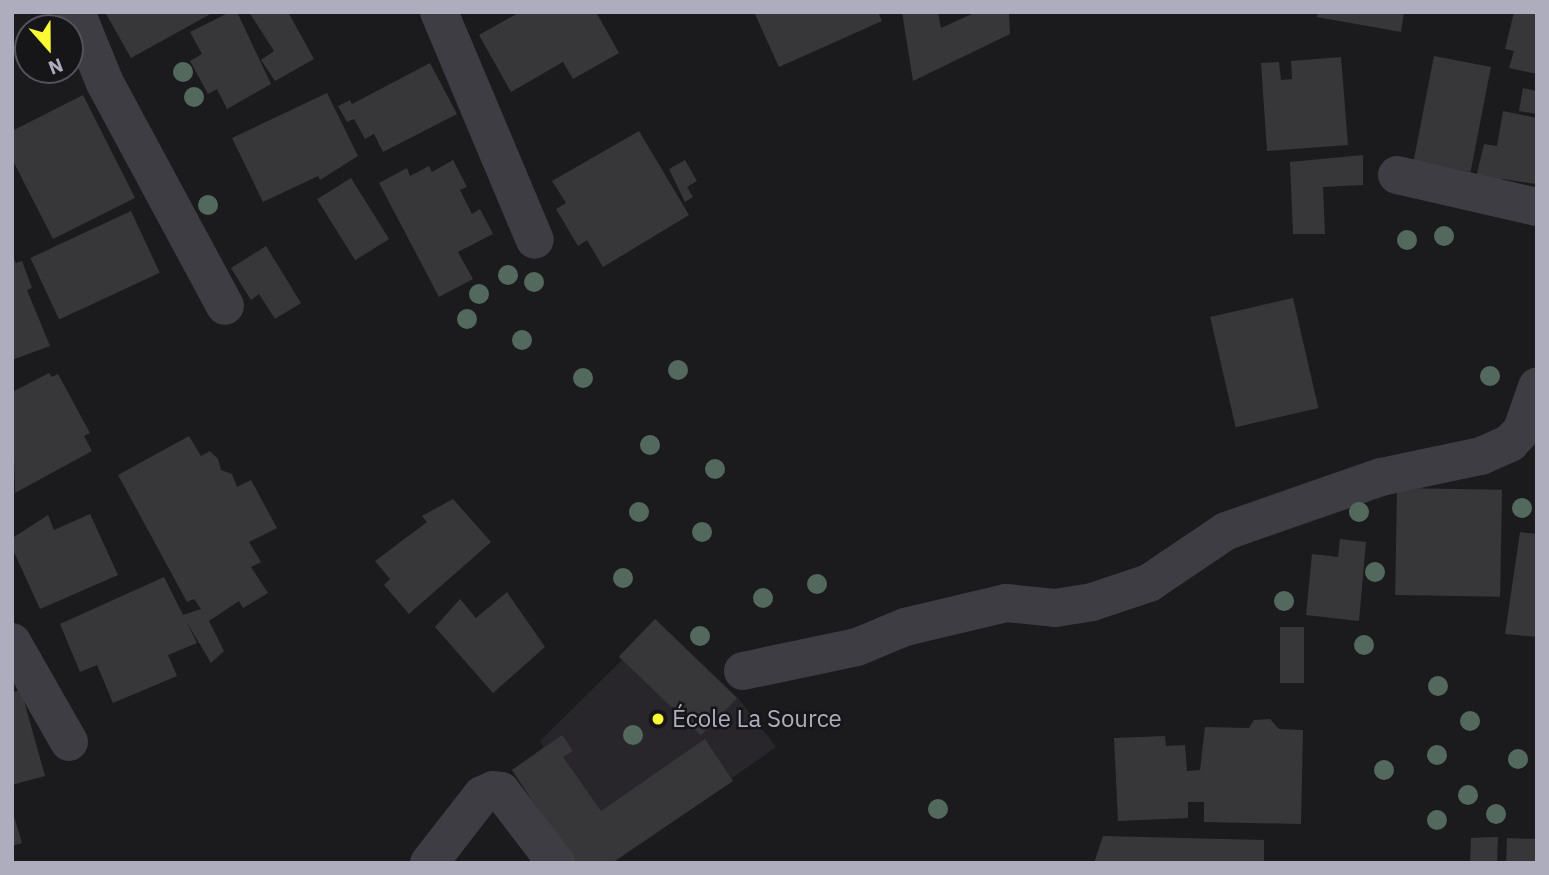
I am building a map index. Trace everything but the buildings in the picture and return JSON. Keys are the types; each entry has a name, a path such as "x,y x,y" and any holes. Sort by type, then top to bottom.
{"street":[{"path":"76,12 105,83 225,306"},
{"path":"439,12 535,240"},
{"path":"1396,175 1537,207"},
{"path":"743,671 857,647 905,627 1006,603 1055,608 1092,602 1149,583 1226,531 1381,477 1481,456 1510,443 1522,430 1537,387"},
{"path":"12,642 69,742"},
{"path":"429,863 482,795 493,790 501,791 556,863"}],"shaded area":[{"name":"École La Source","path":"655,619 738,698 776,747 612,863 574,863 512,770 544,747 540,741 622,660 619,657"}],"place":[{"name":"École La Source","path":"658,719"}]}
